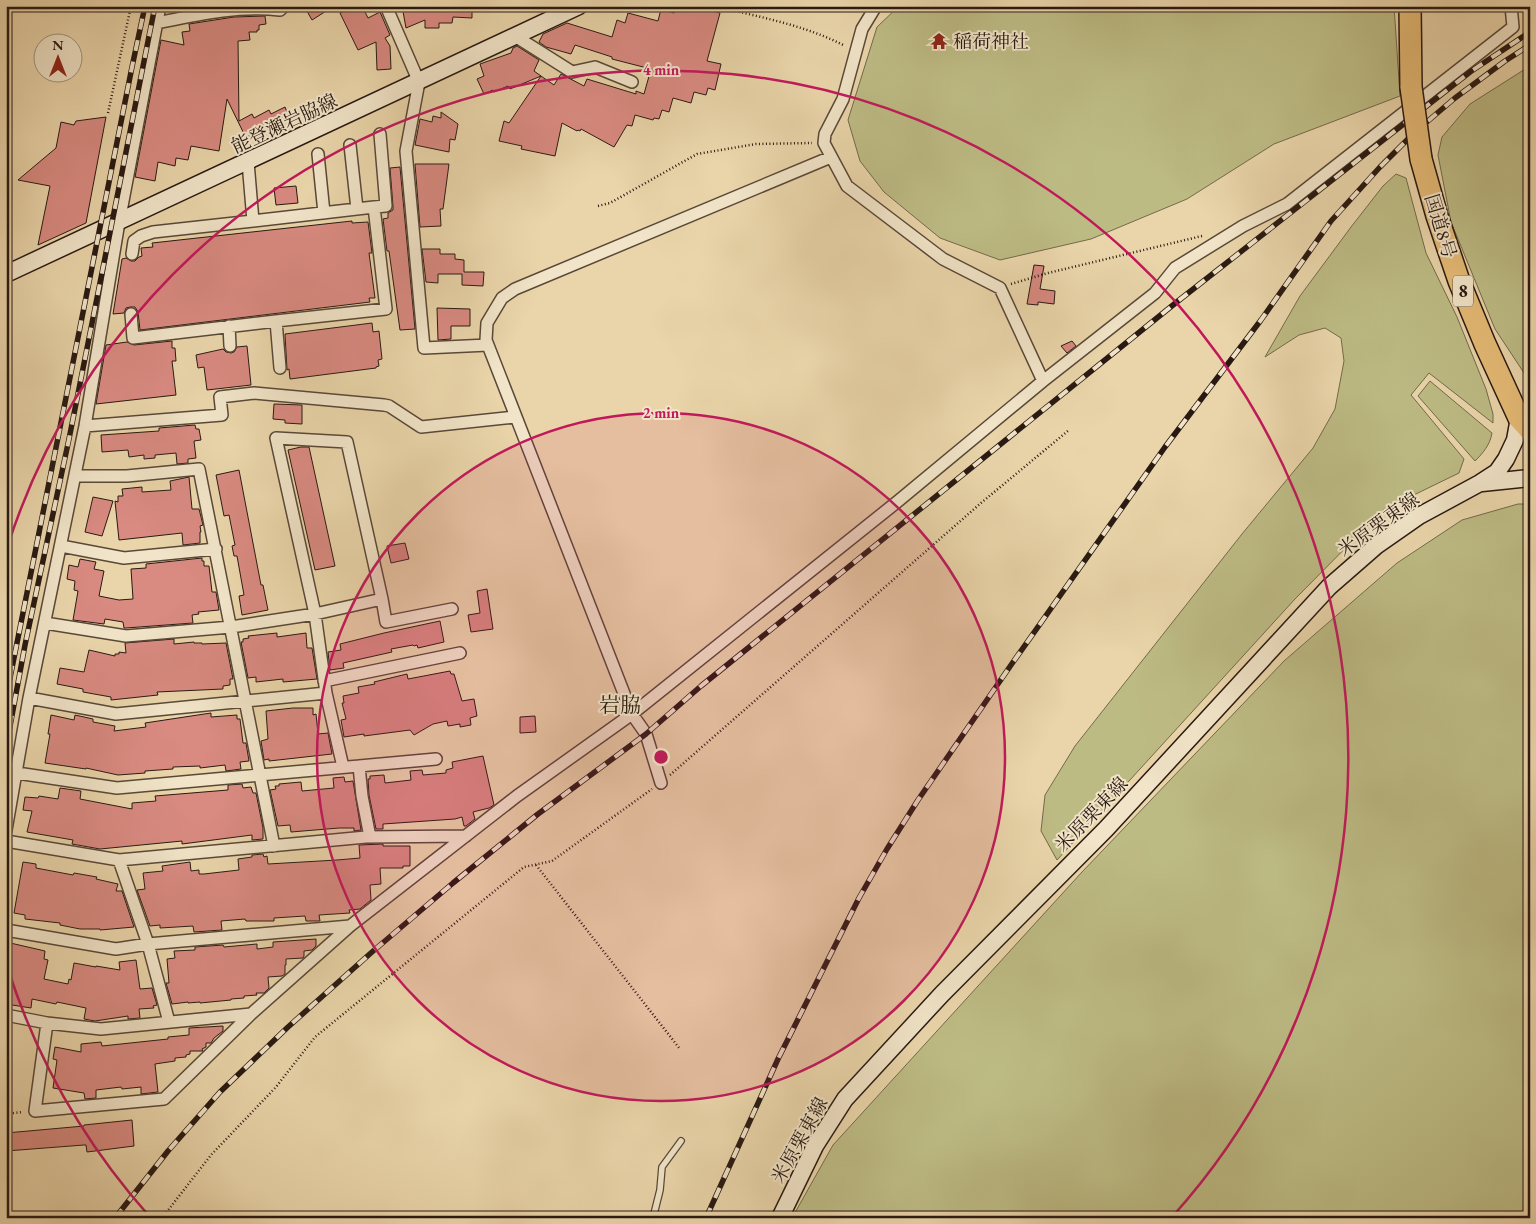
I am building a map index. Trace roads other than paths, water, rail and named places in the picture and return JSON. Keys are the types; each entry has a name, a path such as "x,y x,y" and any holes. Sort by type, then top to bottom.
{"highway":[{"name":"国道8号","path":"1410,6 1410,87 1422,159 1437,216 1459,281 1485,344 1524,424"}],"main road":[{"name":"能登瀬岩脇線","path":"6,274 579,6"},
{"name":"米原栗東線","path":"780,1218 815,1146 845,1098 942,994 1106,829 1329,587 1376,546 1419,516 1497,472 1524,424"},
{"name":"米原栗東線","path":"1480,483 1530,478"}],"street":[{"path":"6,830 29,698 76,476 119,222 160,6"},
{"path":"156,23 222,12 264,8 280,10 284,6"},
{"path":"386,6 419,82 406,151 424,348 488,345"},
{"path":"876,6 862,29 843,99 825,134 824,143 847,186 943,259 1000,288 1043,381"},
{"path":"47,1023 35,1111 164,1099 252,1014 350,926 517,796 632,714 1155,292 1175,268 1243,226 1287,204 1513,27 1511,6"},
{"path":"516,36 572,72 595,67 632,82"},
{"path":"132,254 134,241 140,236 153,232 386,206 380,134"},
{"path":"350,145 357,209"},
{"path":"318,154 324,213"},
{"path":"661,783 646,734 632,714 515,417 486,340 486,323 502,298 515,289 831,157"},
{"path":"248,162 253,221"},
{"path":"131,314 133,338 386,309 374,208"},
{"path":"276,321 280,368"},
{"path":"229,326 230,346"},
{"path":"85,426 222,415 220,397 254,393 384,404 421,427 515,417"},
{"path":"343,767 326,693 316,614 276,438 347,442 386,622 452,609"},
{"path":"76,476 127,476 199,469 274,846"},
{"path":"61,546 124,558 216,549"},
{"path":"45,623 126,636 231,627 316,614 382,599"},
{"path":"324,681 460,653"},
{"path":"29,698 116,714 326,693"},
{"path":"17,773 117,788 436,758"},
{"path":"359,766 362,796 370,837"},
{"path":"6,841 119,860 370,837 466,836"},
{"path":"119,860 148,944 169,1022"},
{"path":"6,930 116,949 148,944 350,926"},
{"path":"6,1015 47,1023 101,1029 252,1014"}],"lane":[{"path":"653,1218 660,1190 662,1167 681,1141"}],"railway":[{"path":"6,698 145,6"},
{"path":"6,748 25,645 69,439 155,6"},
{"path":"115,1218 168,1151 220,1092 288,1027 453,883 538,814 646,734 701,686 1178,301 1470,72 1530,32"},
{"path":"706,1218 778,1059 859,898 918,800 1011,665 1165,447 1261,320 1331,221 1415,132 1455,98 1530,45"}],"place":[{"name":"稲荷神社","path":"939,41"}],"district":[{"name":"岩脇","path":"620,705"}]}
